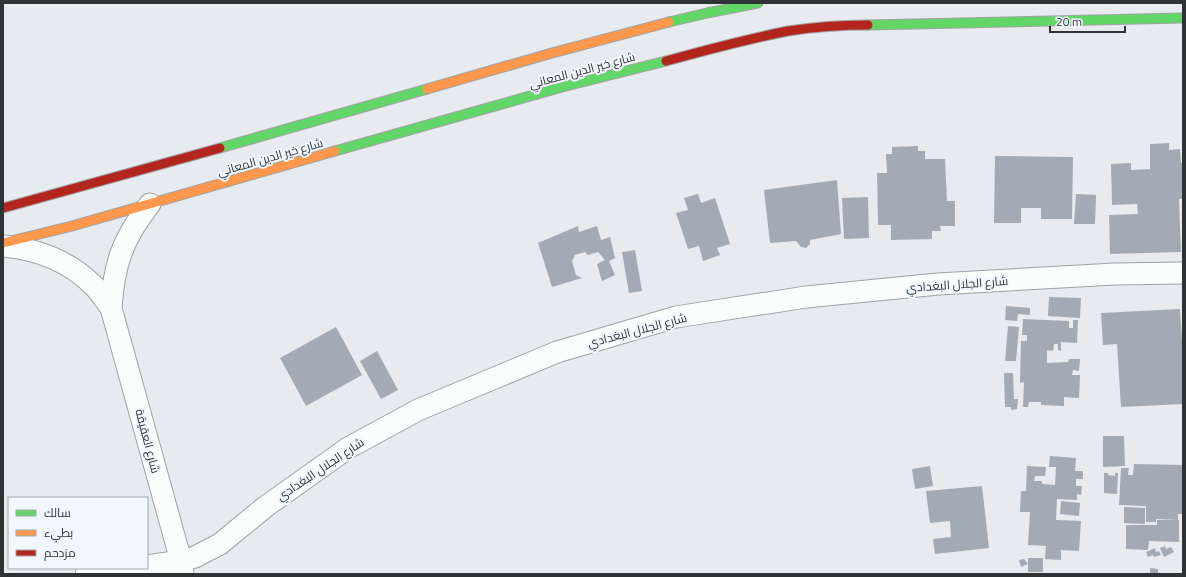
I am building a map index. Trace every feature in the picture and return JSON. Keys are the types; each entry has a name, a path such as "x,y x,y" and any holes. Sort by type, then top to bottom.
{"street":[{"name":"شارع خير الدين المعاني","path":"3,208 299,126 568,49 686,18 758,3"},
{"name":"شارع خير الدين المعاني","path":"3,245 562,87 671,58 790,31 851,25 1183,18"},
{"name":"شارع العقيقة","path":"150,204 136,221 117,262 112,284 111,308 182,568"},
{"name":"شارع العقيقة","path":"3,245 23,248 49,255 73,268 94,286 111,308"},
{"name":"شارع الجلال البغدادي","path":"148,566 182,568 195,557 220,544 265,507 348,448 418,410 557,352 676,317 806,297 938,284 1114,274 1183,273"},
{"path":"86,574 124,569"}],"building":[{"path":"1169,143 1169,150 1180,149 1181,163 1183,163 1183,199 1179,199 1181,252 1110,254 1109,215 1138,214 1137,204 1112,205 1111,164 1131,163 1131,170 1150,169 1150,144"},
{"path":"918,146 918,151 925,151 925,159 945,159 947,201 955,201 955,226 940,226 941,231 932,231 932,239 891,240 891,225 878,225 877,173 887,173 886,154 892,154 892,147"},
{"path":"995,156 1073,157 1072,219 1041,219 1041,208 1021,208 1021,223 994,223"},
{"path":"837,180 841,234 810,240 810,244 806,248 801,247 796,241 770,243 764,190"},
{"path":"698,194 701,203 715,198 730,244 717,248 720,255 703,261 699,246 688,249 676,213 688,210 684,198"},
{"path":"1076,194 1096,195 1095,224 1074,224"},
{"path":"868,197 869,238 844,239 842,198"},
{"path":"578,226 579,232 597,226 601,240 610,237 615,258 609,261 615,275 602,281 597,264 605,260 598,252 588,255 585,252 575,255 572,261 576,275 582,278 552,287 538,243"},
{"path":"635,250 642,291 629,293 622,252"},
{"path":"1049,297 1081,298 1080,318 1048,316"},
{"path":"1006,306 1030,308 1030,315 1018,314 1017,321 1005,320"},
{"path":"1180,309 1183,357 1183,404 1121,407 1117,344 1103,345 1101,313"},
{"path":"1023,319 1069,321 1069,328 1073,328 1073,320 1078,320 1077,343 1061,342 1061,351 1058,350 1058,344 1054,344 1053,351 1047,350 1047,363 1068,362 1069,359 1080,359 1079,371 1073,370 1072,375 1080,375 1079,398 1064,397 1064,406 1041,405 1041,402 1029,402 1028,407 1023,407 1024,382 1020,383 1021,341 1027,341 1027,335 1022,335"},
{"path":"1008,326 1019,327 1016,361 1005,361"},
{"path":"336,327 362,375 306,406 280,358"},
{"path":"377,351 398,390 381,399 360,361"},
{"path":"1004,373 1013,373 1014,399 1018,399 1017,409 1011,410 1011,407 1005,407"},
{"path":"1103,436 1124,436 1125,466 1103,467"},
{"path":"1050,456 1076,458 1075,471 1083,471 1083,479 1076,479 1076,486 1082,486 1081,495 1077,494 1077,500 1057,499 1056,520 1081,521 1079,551 1061,550 1061,560 1045,559 1046,546 1028,545 1030,512 1020,512 1021,491 1026,491 1027,466 1046,467 1045,476 1035,476 1034,481 1042,481 1042,484 1055,485 1056,467 1049,467"},
{"path":"1134,464 1183,465 1182,514 1178,514 1178,520 1156,519 1156,522 1146,522 1146,506 1119,505 1121,468 1129,468 1128,475 1133,475"},
{"path":"930,466 933,486 915,489 912,469"},
{"path":"1104,473 1115,476 1115,473 1118,473 1117,494 1104,493"},
{"path":"982,486 989,548 935,554 933,539 951,537 950,521 930,523 926,491"},
{"path":"1061,501 1080,503 1079,516 1060,514"},
{"path":"1124,507 1145,508 1145,524 1124,523"},
{"path":"1157,520 1179,520 1179,542 1149,541 1148,550 1126,549 1126,525 1157,525"},
{"path":"1165,546 1166,549 1171,547 1174,552 1164,557 1160,548"},
{"path":"1155,548 1156,552 1159,551 1161,555 1154,557 1153,555 1148,557 1146,552"},
{"path":"1028,558 1043,558 1043,572 1028,572"},
{"path":"1024,559 1028,564 1021,567 1019,560"},
{"path":"1150,568 1158,569 1158,574 1150,574"}],"traffic: fast":[{"path":"669,22 758,3"},
{"path":"868,25 1183,18"},
{"path":"335,151 562,87 666,61"},
{"path":"220,148 427,89"}],"traffic: slow":[{"path":"427,89 552,53 669,22"},
{"path":"3,243 72,226 335,151"}],"traffic: jam":[{"path":"666,61 742,41 788,31 828,26 868,25"},
{"path":"3,208 220,148"}]}
